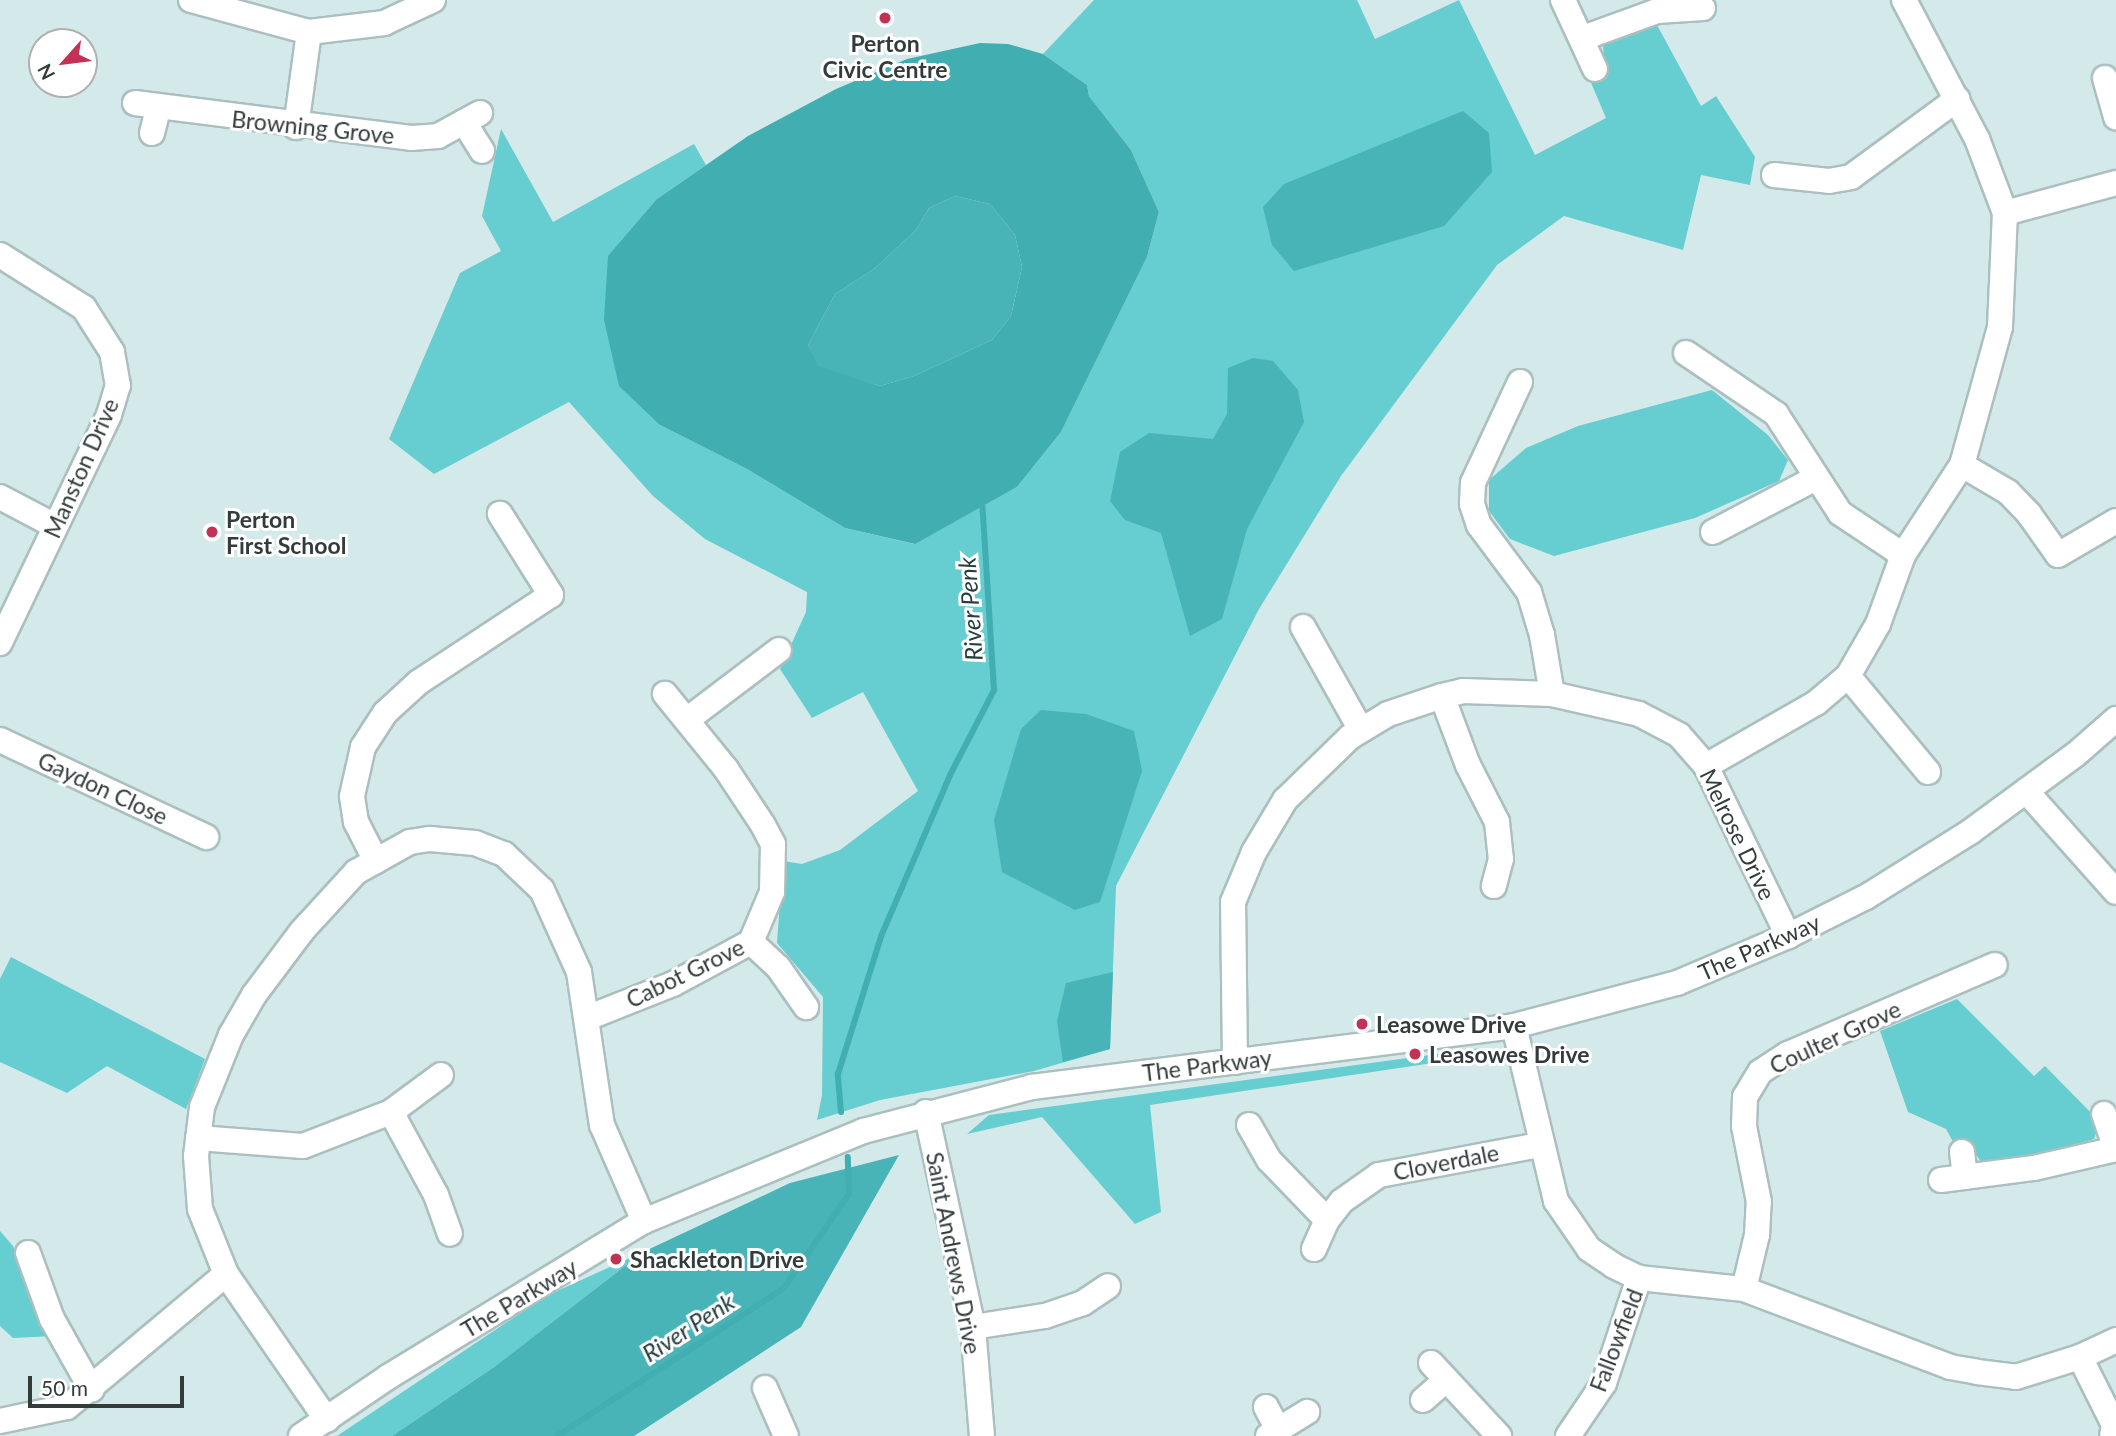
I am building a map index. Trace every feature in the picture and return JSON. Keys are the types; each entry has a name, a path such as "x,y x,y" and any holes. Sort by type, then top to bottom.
{"street":[{"path":"191,0 309,32 384,23 433,0"},
{"path":"1563,0 1583,38 1595,69"},
{"path":"1706,766 1815,703 1848,676 1878,624 1903,555 1962,465 2000,327 2005,214 1957,99 1904,0"},
{"path":"1583,38 1657,11 1703,8"},
{"path":"296,127 309,32"},
{"path":"2105,78 2116,117"},
{"path":"1774,175 1829,181 1852,177 1957,99"},
{"name":"Browning Grove","path":"152,133 147,106 296,127 411,138 438,136 472,118 482,151"},
{"path":"2005,214 2116,183"},
{"name":"Manston Drive","path":"0,256 84,308 112,352 118,385 109,415 0,643"},
{"path":"1686,353 1776,414 1840,513 1903,555"},
{"path":"1520,382 1473,483 1472,503 1479,525 1529,592 1542,635 1552,694"},
{"path":"1962,465 2008,492 2029,514 2058,555 2116,521"},
{"path":"1713,532 1816,478"},
{"path":"0,497 55,526"},
{"path":"376,860 356,822 352,796 363,747 385,713 419,681 551,595 500,514"},
{"path":"1303,627 1362,730"},
{"path":"688,719 779,650"},
{"path":"1848,676 1928,772"},
{"name":"Melrose Drive","path":"1235,1062 1233,902 1254,852 1285,800 1362,730 1388,714 1463,691 1552,694 1639,714 1679,735 1706,766 1788,936"},
{"name":"Cabot Grove","path":"587,1018 673,984 751,942 772,892 773,844 726,769 665,694"},
{"path":"1442,696 1468,765 1497,822 1501,859 1494,886"},
{"name":"The Parkway","path":"302,1436 388,1377 643,1221 863,1131 926,1112 1032,1087 1514,1027 1677,982 1788,936 1866,897 2026,791 2116,719"},
{"name":"Gaydon Close","path":"0,740 206,837"},
{"path":"2026,791 2116,892"},
{"path":"327,1420 226,1274 200,1209 198,1138 202,1107 213,1077 254,995 302,931 356,872 410,842 430,839 475,843 504,855 541,890 558,917 579,972 602,1125 643,1221"},
{"path":"751,942 778,967 806,1007"},
{"name":"Coulter Grove","path":"1744,1289 1757,1236 1759,1202 1744,1126 1745,1097 1760,1072 1788,1054 1967,989 1995,965"},
{"path":"1514,1027 1556,1201 1570,1226 1589,1249 1639,1278 1744,1289 1963,1370 2016,1377 2080,1357 2116,1340"},
{"path":"198,1138 303,1146 391,1112 442,1075"},
{"path":"391,1112 436,1195 450,1234"},
{"name":"Saint Andrews Drive","path":"926,1112 974,1327 982,1436"},
{"path":"1941,1180 2034,1168 2116,1149 2104,1114"},
{"path":"1249,1125 1269,1160 1327,1220"},
{"name":"Cloverdale","path":"1314,1249 1327,1220 1342,1201 1379,1175 1541,1145"},
{"path":"1962,1152 1965,1177"},
{"path":"28,1253 52,1319 92,1390"},
{"path":"0,1421 67,1407 92,1390 226,1274"},
{"name":"Fallowfield","path":"1568,1436 1604,1383 1639,1278"},
{"path":"974,1327 1045,1316 1083,1303 1108,1286"},
{"path":"2080,1357 2113,1425 2112,1436"},
{"path":"1423,1400 1438,1371 1499,1436"},
{"path":"765,1388 786,1436"},
{"path":"1266,1407 1273,1433 1307,1412"}],"shaded area":[{"path":"1094,0 1357,0 1375,39 1459,0 1535,155 1606,118 1589,78 1605,74 1603,45 1657,25 1701,106 1716,96 1755,157 1750,185 1701,175 1683,250 1564,216 1497,265 1341,476 1259,609 1116,886 1110,1049 1034,1071 880,1100 817,1120 822,1095 823,997 777,943 783,861 802,864 840,850 918,791 863,692 812,718 780,669 806,612 807,592 705,539 653,496 569,402 434,474 389,439 460,273 501,251 482,216 501,129 553,222 694,144 706,165 657,199 660,425 747,469 845,528 914,544 1017,487 1061,432 1147,257 1159,212 1131,150 1089,96 1087,85 1043,54"},
{"path":"980,43 1008,44 1043,54 1087,85 1089,96 1131,150 1159,212 1147,257 1061,432 1017,487 915,544 845,528 747,469 660,425 619,386 604,320 608,256 657,199 748,136 836,89 907,59","holes":["955,196 990,204 1015,235 1022,267 1011,316 992,340 914,376 880,386 818,366 808,345 835,294 874,269 916,230 929,208"]},
{"path":"1463,111 1489,133 1492,172 1444,226 1294,271 1272,245 1263,207 1284,184"},
{"path":"955,196 990,204 1015,235 1022,267 1011,316 992,340 914,376 880,386 817,367 808,345 835,294 874,269 916,230 929,208"},
{"path":"1253,358 1273,361 1298,390 1304,422 1247,529 1222,619 1190,636 1161,533 1125,520 1110,501 1120,452 1149,433 1213,439 1227,414 1228,368"},
{"path":"1712,390 1768,435 1788,460 1779,481 1695,518 1554,556 1510,539 1489,511 1489,480 1526,448 1578,426"},
{"path":"1041,710 1086,714 1134,731 1142,771 1100,902 1075,910 1002,872 994,820 1021,729"},
{"path":"11,957 205,1059 186,1109 107,1066 67,1093 0,1062 0,979"},
{"path":"1113,972 1110,1049 1063,1062 1057,1021 1066,983"},
{"path":"1957,999 2034,1076 2045,1066 2100,1122 2094,1139 2032,1158 1982,1164 1970,1144 1956,1147 1946,1129 1908,1112 1880,1031"},
{"path":"1481,1048 1493,1054 1150,1105 1161,1212 1135,1224 1042,1117 967,1134 989,1115"},
{"path":"899,1155 801,1327 634,1436 392,1436 494,1367 643,1252 790,1183"},
{"path":"0,1231 13,1246 53,1336 13,1338 0,1326"},
{"path":"643,1252 494,1367 392,1436 337,1436 546,1296"}],"waterway":[{"name":"River Penk","path":"841,1112 838,1074 882,934 950,775 994,690 982,501"},
{"name":"River Penk","path":"557,1436 784,1288 849,1194 848,1157"}],"place":[{"name":"Perton Civic Centre","path":"885,18"},
{"name":"Perton First School","path":"212,532"},
{"name":"Leasowe Drive","path":"1362,1024"},
{"name":"Leasowes Drive","path":"1415,1054"},
{"name":"Shackleton Drive","path":"616,1259"}]}
